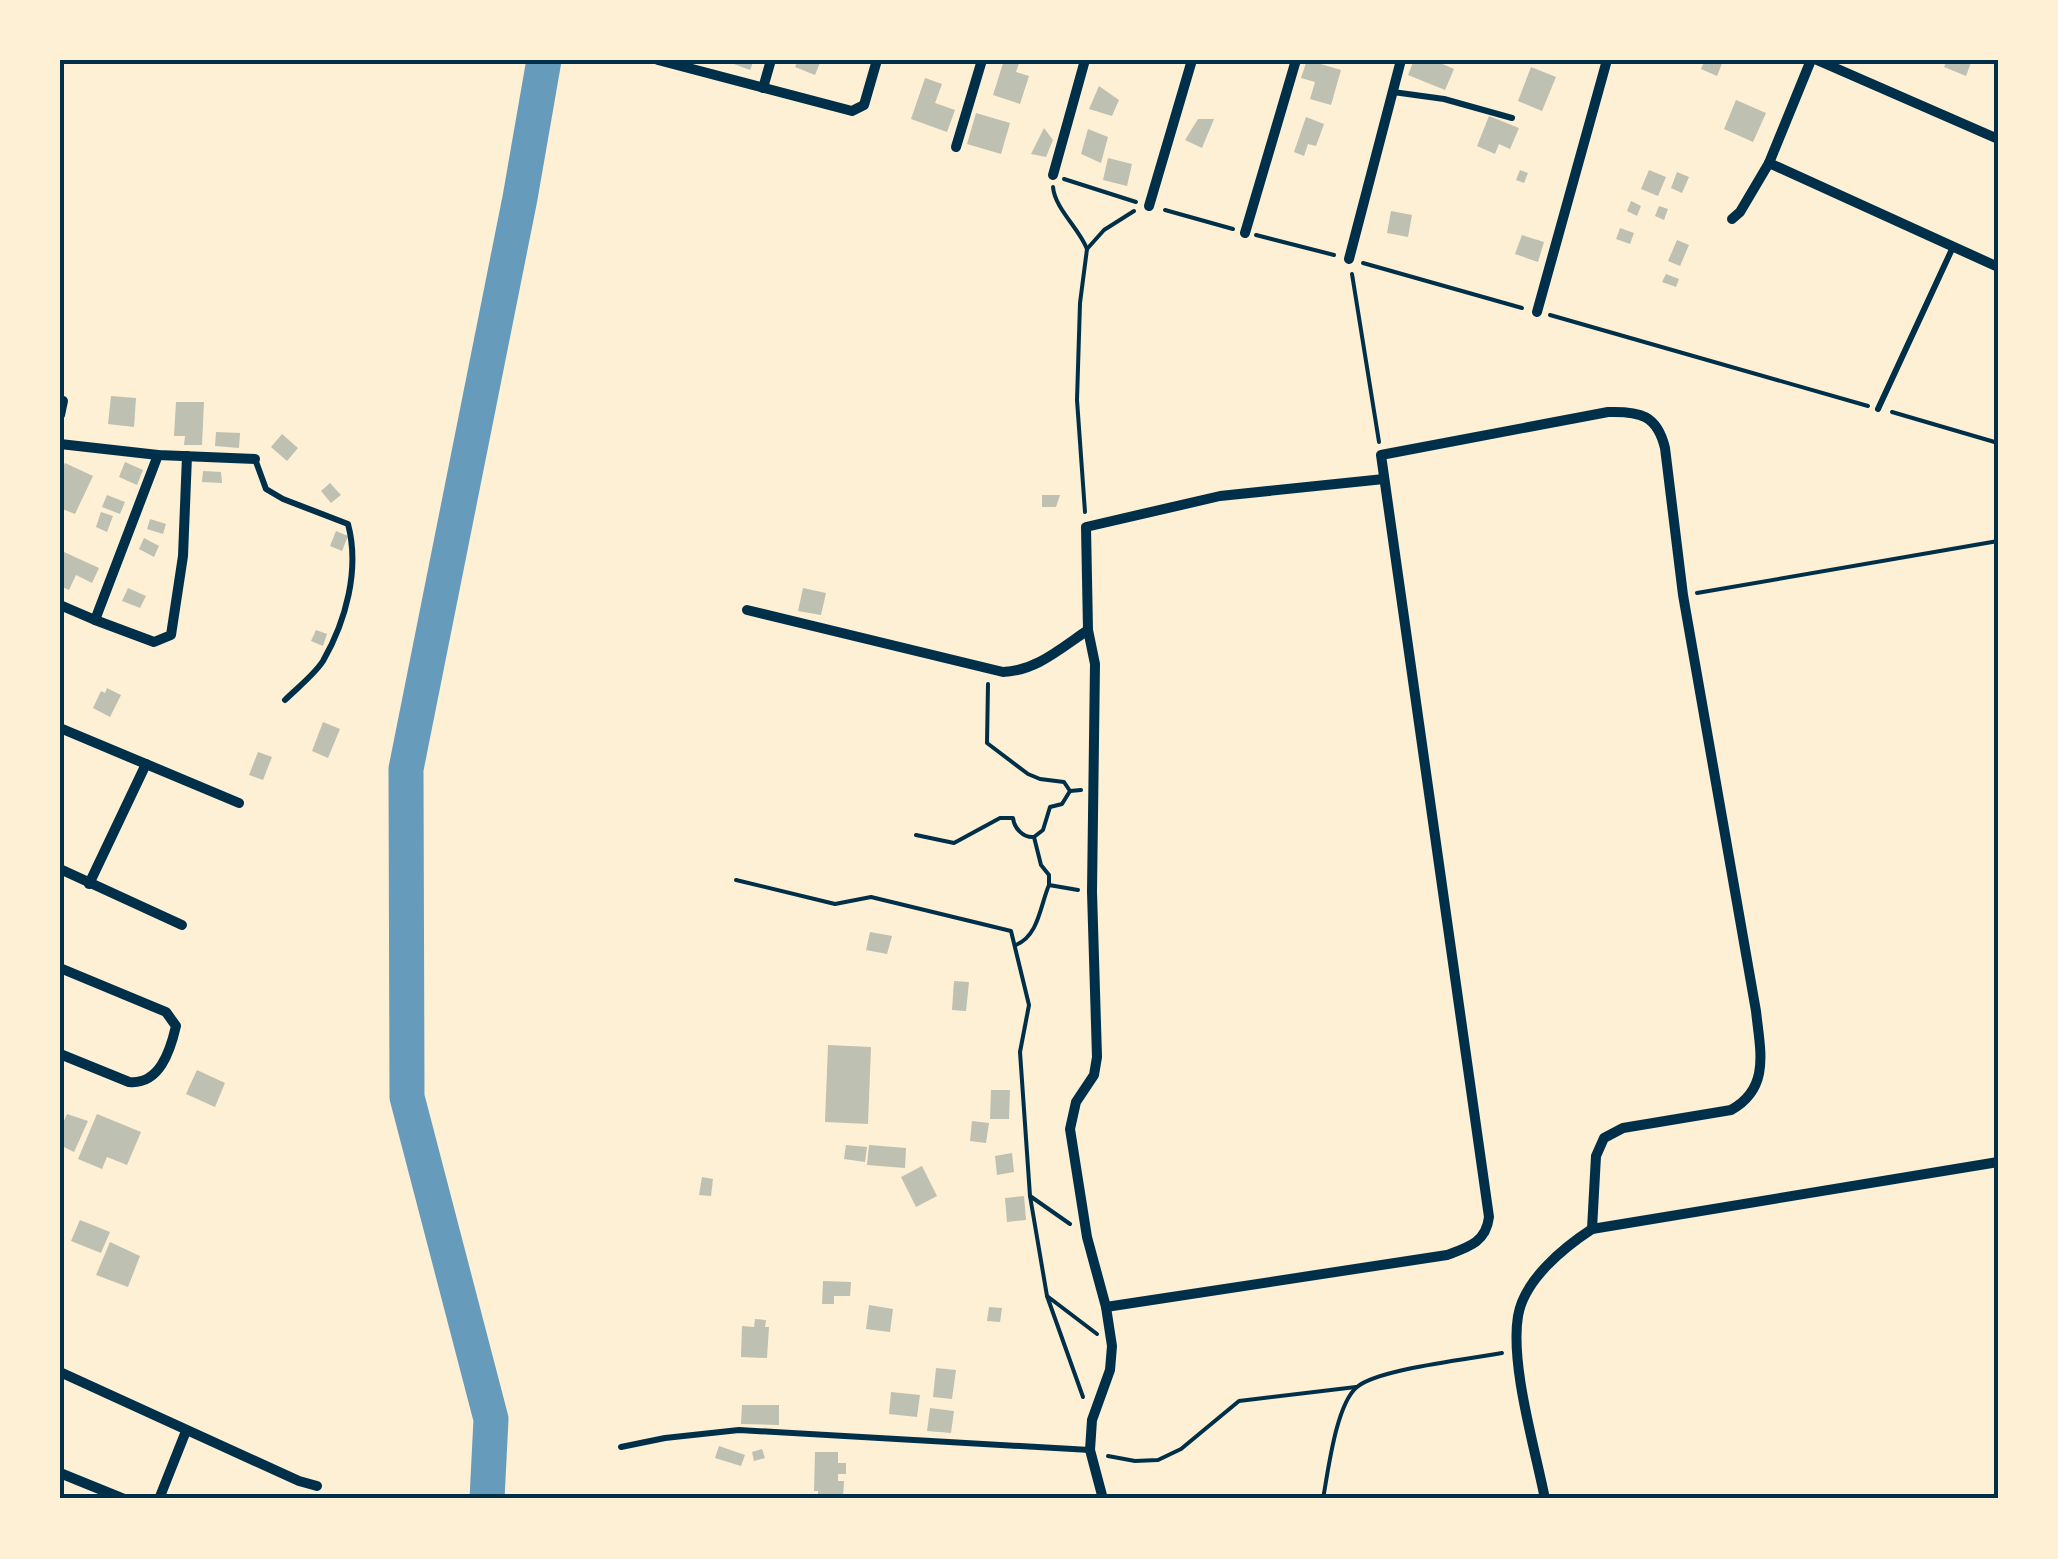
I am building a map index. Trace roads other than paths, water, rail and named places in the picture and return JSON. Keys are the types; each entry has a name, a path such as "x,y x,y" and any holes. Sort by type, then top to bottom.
{"street":[{"path":"658,60 852,111 864,105 877,60"},
{"path":"763,88 771,60"},
{"path":"956,148 982,60"},
{"path":"1052,175 1085,60"},
{"path":"1149,206 1192,60"},
{"path":"1246,232 1296,60"},
{"path":"1349,259 1401,60"},
{"path":"1537,312 1607,60"},
{"path":"1732,219 1769,164 1814,60 1998,140"},
{"path":"1769,164 1998,266"},
{"path":"60,415 63,402"},
{"path":"1106,1307 1446,1255 1479,1241 1488,1226 1381,456 1608,412 1631,411 1661,431 1665,448 1683,595 1756,1012 1762,1066 1747,1101 1731,1110 1624,1128 1604,1138 1596,1156 1592,1229"},
{"path":"60,444 158,455 255,459"},
{"path":"95,620 158,455"},
{"path":"60,605 154,642 170,634 183,556 188,456"},
{"path":"1104,1499 1090,1450 1092,1420 1110,1370 1112,1346 1087,1237 1070,1129 1076,1102 1094,1075 1097,1057 1092,892 1095,664 1088,630 1086,527 1220,496 1384,479"},
{"path":"747,610 990,670 1019,671 1034,666 1088,630"},
{"path":"60,728 239,804"},
{"path":"89,884 146,764"},
{"path":"60,869 182,925"},
{"path":"60,968 166,1012 176,1026 157,1073 140,1083 60,1054"},
{"path":"1545,1499 1516,1350 1518,1313 1527,1293 1563,1247 1592,1229 1998,1162"},
{"path":"60,1372 316,1486"},
{"path":"159,1499 186,1431"},
{"path":"60,1473 124,1499"}],"lane":[{"path":"1392,92 1444,100 1512,118"},
{"path":"1878,408 1954,246"},
{"path":"255,459 266,489 283,500 348,524 352,540 349,597 334,636 322,663 285,700"},
{"path":"621,1447 739,1430 1090,1450"}],"waterway":[{"path":"487,1499 491,1419 407,1097 406,769 544,60"}]}
